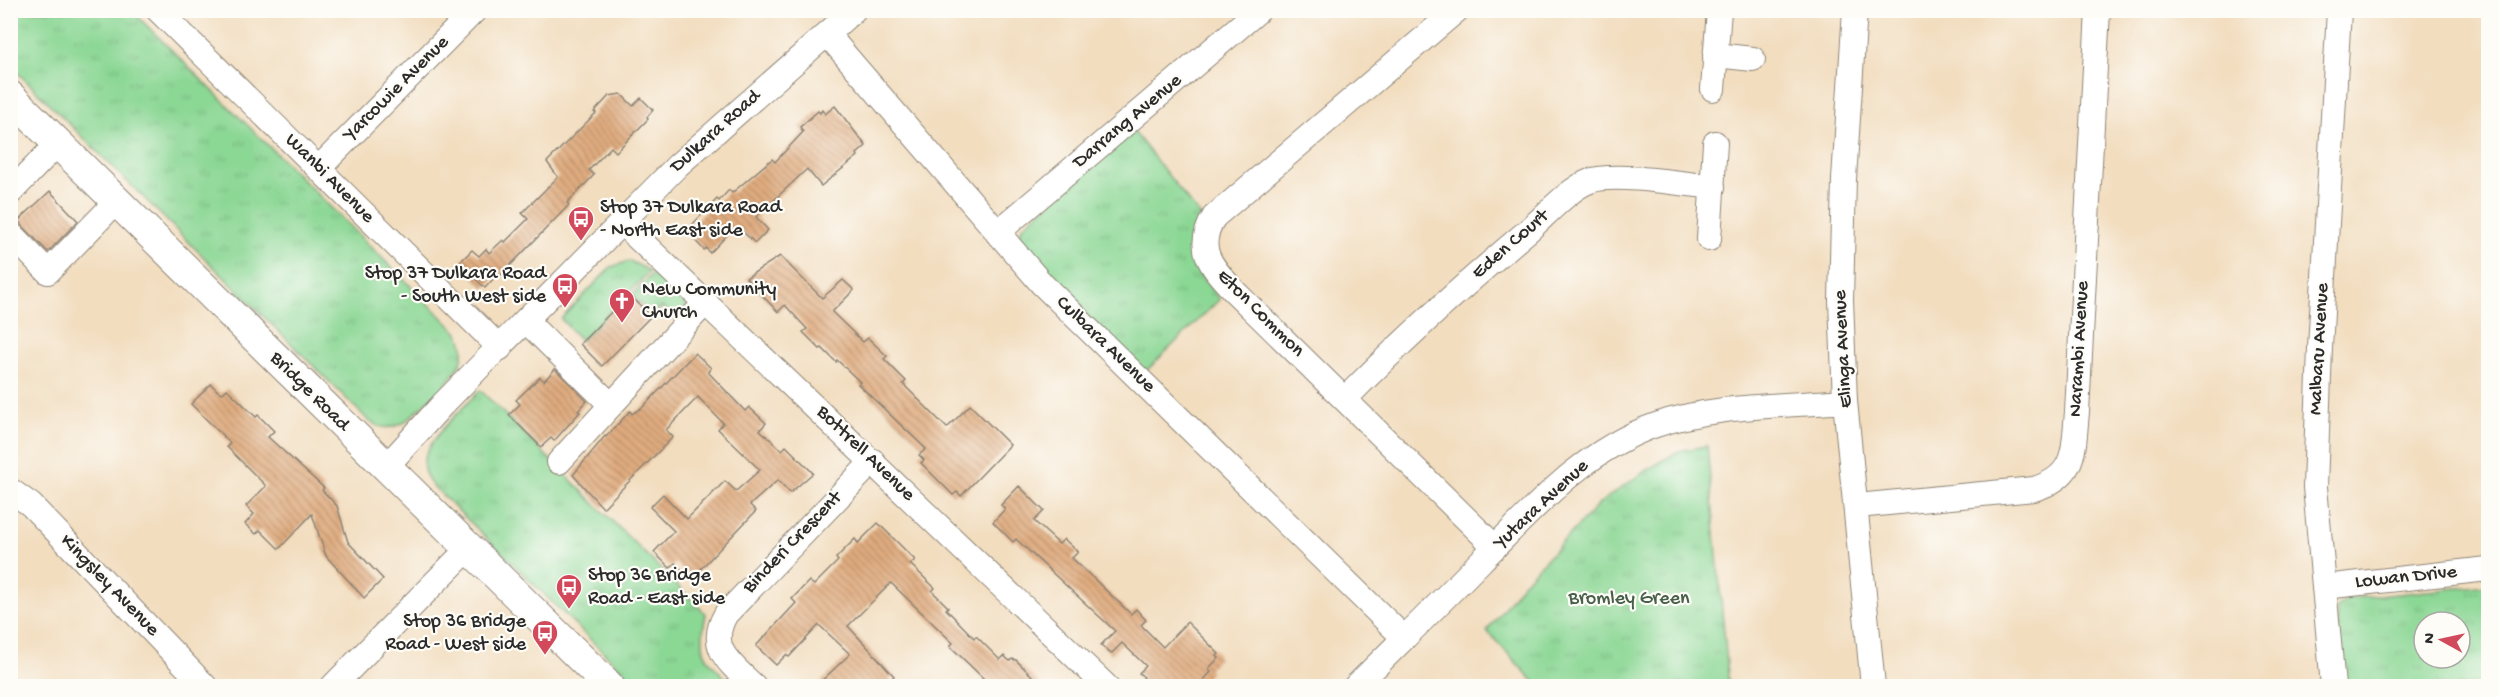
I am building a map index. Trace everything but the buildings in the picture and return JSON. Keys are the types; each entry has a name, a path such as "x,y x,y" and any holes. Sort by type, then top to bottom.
{"main road":[{"name":"Bridge Road","path":"10,96 609,687"}],"street":[{"name":"Wanbi Avenue","path":"158,10 500,348"},
{"name":"Yarcowie Avenue","path":"319,168 475,10"},
{"name":"Dulkara Road","path":"386,467 442,405 623,224 678,165 854,10"},
{"name":"Darrang Avenue","path":"997,233 1259,10"},
{"name":"Eton Common","path":"1457,10 1214,217 1208,230 1207,256 1215,271 1495,547"},
{"path":"1713,89 1719,10"},
{"name":"Elinga Avenue","path":"1855,10 1841,248 1845,401 1873,687"},
{"name":"Narambi Avenue","path":"1857,506 2034,489 2051,484 2068,469 2073,450 2077,412 2098,10"},
{"name":"Malbaru Avenue","path":"2333,687 2315,487 2316,425 2339,10"},
{"name":"Culbara Avenue","path":"827,33 1042,284 1404,638"},
{"path":"1715,56 1753,59"},
{"path":"10,193 58,143"},
{"path":"1709,240 1716,143"},
{"name":"Eden Court","path":"1345,399 1467,283 1561,202 1590,181 1616,177 1713,187"},
{"path":"10,233 48,272 117,202"},
{"name":"Bottrell Avenue","path":"623,224 873,461 1106,687"},
{"path":"559,462 706,302"},
{"path":"526,321 611,405"},
{"name":"Yutara Avenue","path":"1356,687 1574,471 1605,450 1639,432 1674,420 1716,413 1845,401"},
{"name":"Binderi Crescent","path":"754,687 722,652 718,641 720,623 741,598 873,461"},
{"name":"Kingsley Avenue","path":"10,490 31,505 205,687"},
{"path":"333,687 469,548"},
{"name":"Lowan Drive","path":"2324,587 2488,569"}],"green space":[{"path":"10,11 132,11 458,333 463,355 448,381 405,422 387,428 369,421 11,66"},
{"path":"1134,132 1202,218 1193,242 1194,262 1203,279 1220,299 1143,374 1018,242 1022,227"},
{"path":"630,261 650,271 581,341 561,319 611,267"},
{"path":"653,273 687,306 674,319 662,307 653,316 632,295"},
{"path":"480,390 706,614 703,648 710,662 734,686 638,686 430,483 424,470 424,460 428,450 444,427"},
{"name":"Bromley Green","path":"1707,446 1729,686 1538,686 1487,631 1523,583 1601,502 1679,451"},
{"path":"2488,585 2488,686 2346,686 2339,677 2337,608 2346,599"}],"place":[{"name":"Stop 37 Dulkara Road - North East side","path":"581,242"},
{"name":"Stop 37 Dulkara Road - South West side","path":"565,309"},
{"name":"New Community Church","path":"622,324"},
{"name":"Stop 36 Bridge Road - East side","path":"569,610"},
{"name":"Stop 36 Bridge Road - West side","path":"545,656"}]}
